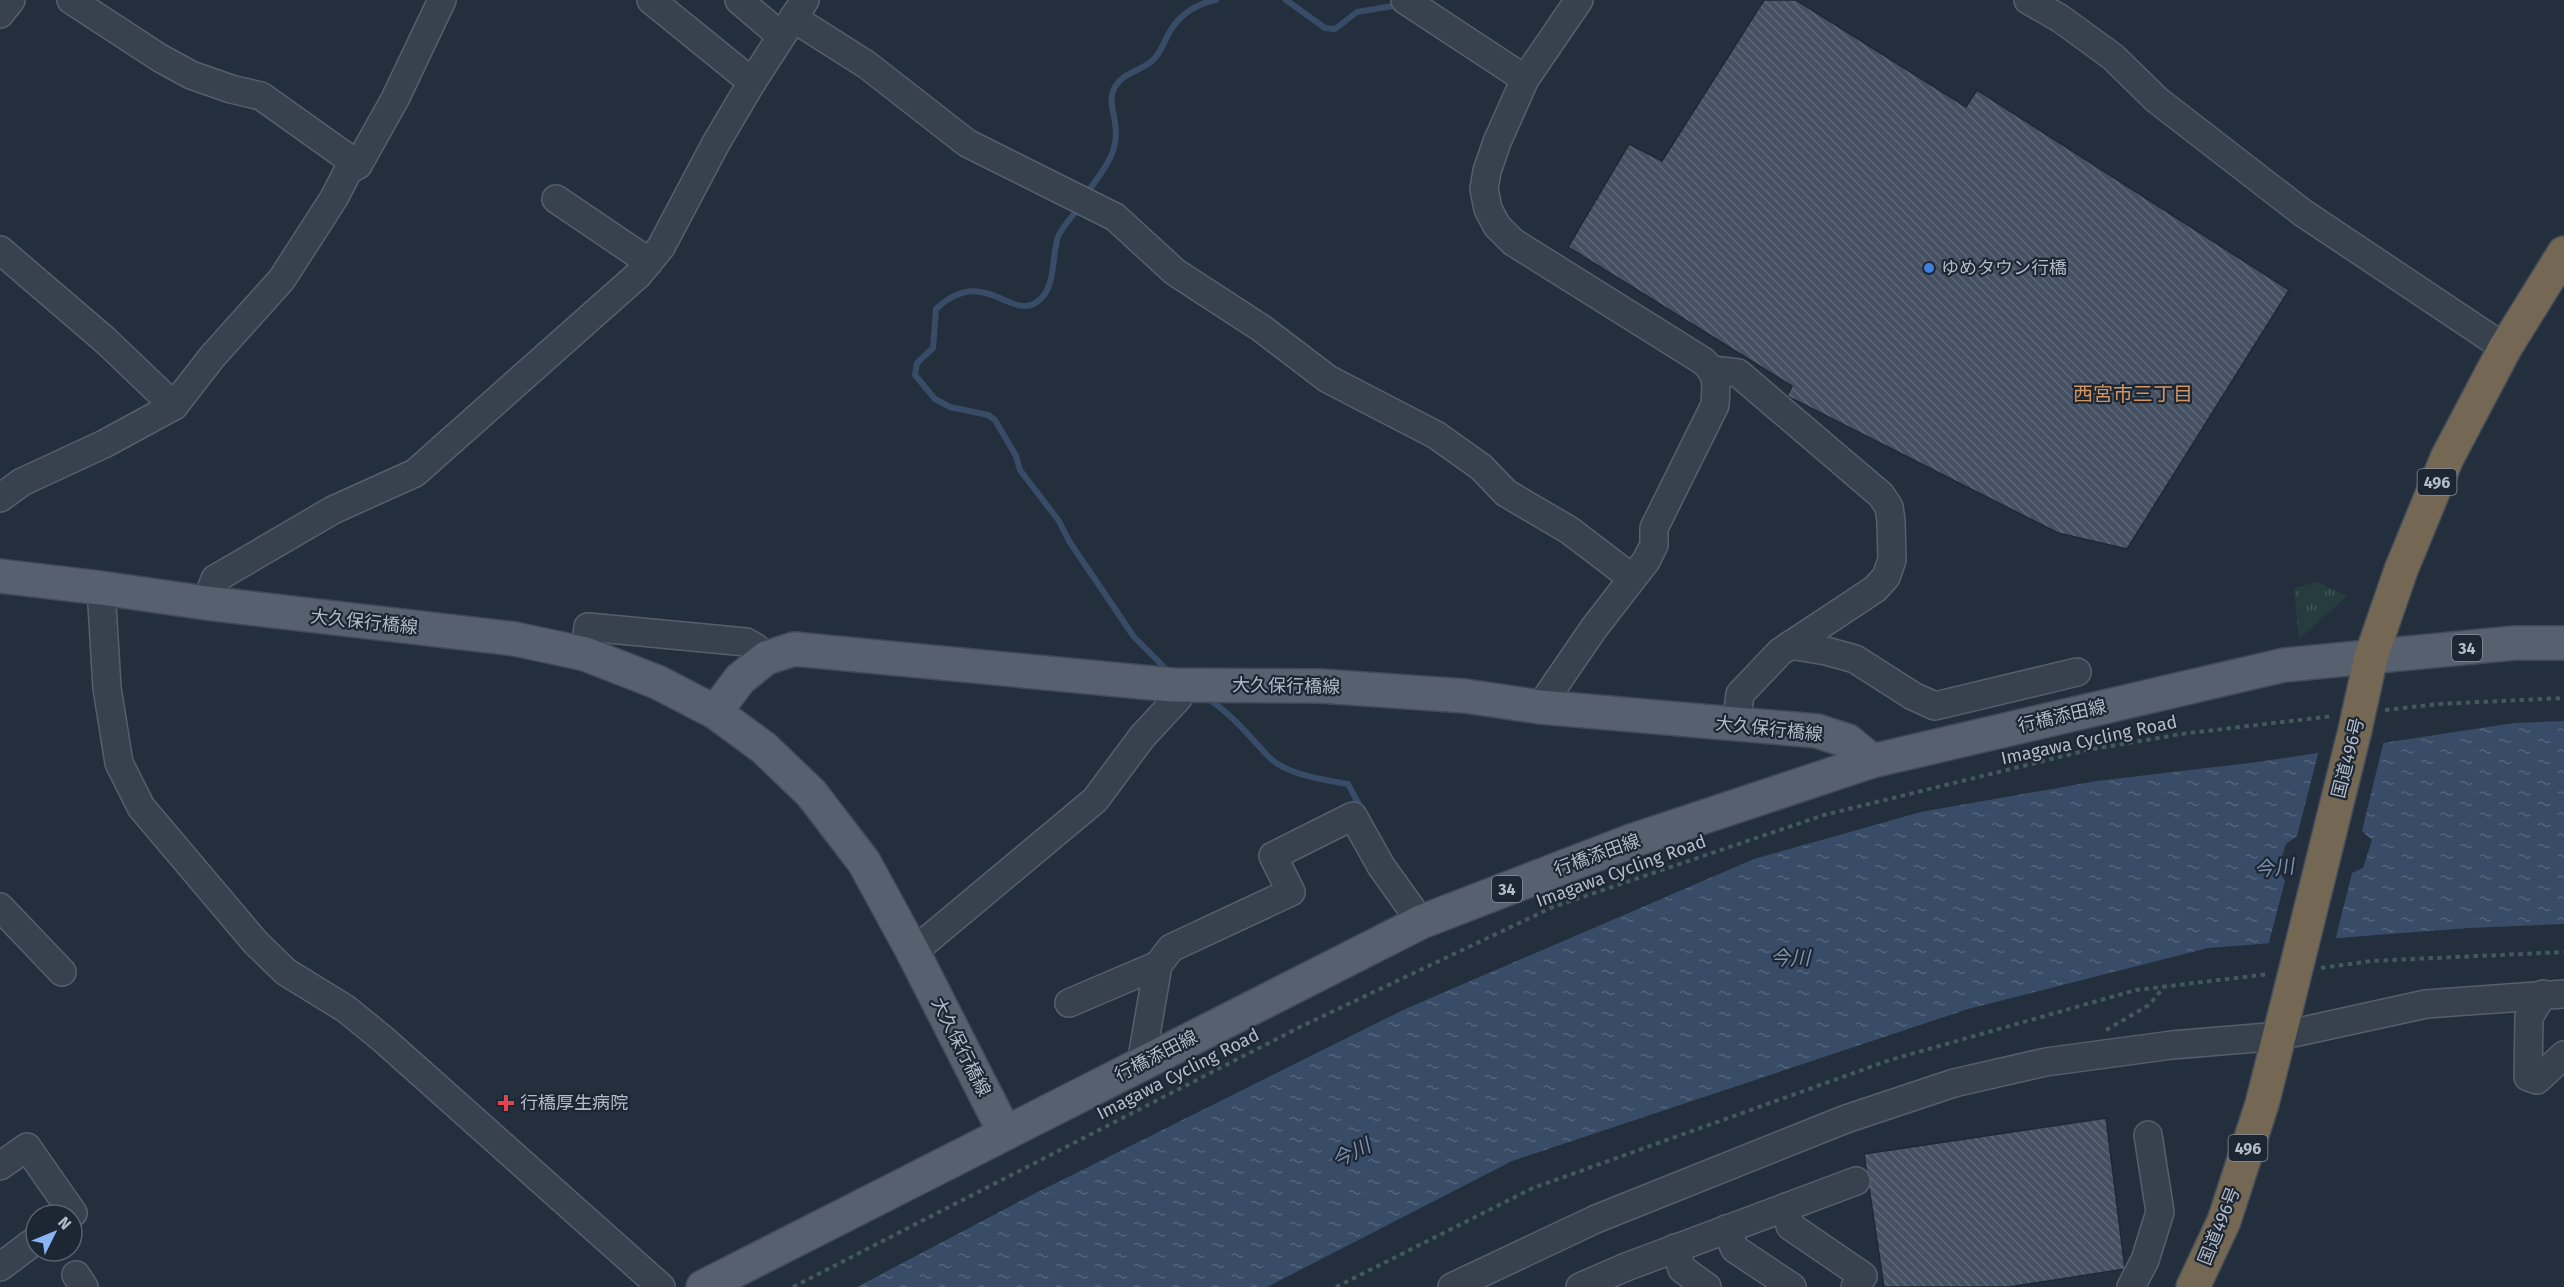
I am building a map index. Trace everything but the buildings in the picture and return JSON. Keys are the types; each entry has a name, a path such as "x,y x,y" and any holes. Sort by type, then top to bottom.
{"highway":[{"name":"国道496号","path":"2193,1287 2224,1221 2262,1104 2360,718 2371,657 2401,570 2447,458 2505,348 2564,253"}],"main road":[{"name":"大久保行橋線","path":"0,576 515,639 585,654 657,682 716,712 764,748 817,800 864,862 913,952 1005,1133"},
{"name":"行橋添田線","path":"702,1287 1421,922 1631,841 1872,761 2284,665 2514,643 2564,643"},
{"name":"大久保行橋線","path":"716,712 740,679 766,658 794,649 1173,685 1320,686 1465,696 1540,707 1817,731 1848,741 1872,761"}],"street":[{"path":"0,14 11,0"},
{"path":"71,0 160,58 191,75 231,89 261,96 358,165"},
{"path":"0,498 22,482 104,444 174,406 212,357 282,279 334,198 348,171 358,165 395,99 442,0"},
{"path":"651,0 752,82"},
{"path":"739,0 793,18 867,65 966,143 1115,217 1175,272 1261,328 1328,379 1436,435 1481,467 1506,493 1569,530 1632,578"},
{"path":"1405,0 1525,79"},
{"path":"1579,0 1525,79 1497,142 1487,171 1484,189 1488,209 1497,226 1513,242 1703,361 1713,370 1738,373 1881,495 1889,507 1892,561 1886,577 1875,589 1773,658 1740,694 1736,725"},
{"path":"2028,0 2061,19 2113,57 2157,100 2303,213 2505,348"},
{"path":"206,603 215,579 333,510 415,473 638,275 661,247 716,143 793,18"},
{"path":"556,199 649,262"},
{"path":"0,250 105,340 174,406"},
{"path":"1540,707 1646,561 1653,545 1654,528 1715,405 1716,384 1713,370"},
{"path":"101,588 107,688 119,763 141,807 256,943 286,972 346,1009 384,1040 661,1287"},
{"path":"585,654 588,627 746,642 766,658"},
{"path":"1790,645 1855,659 1913,696 1935,706 2077,672"},
{"path":"913,952 1095,800 1142,737 1179,697 1173,685"},
{"path":"1142,1064 1158,965 1171,948 1291,892 1273,856 1353,816 1381,866 1421,922"},
{"path":"0,908 62,972"},
{"path":"1070,1003 1158,965"},
{"path":"1452,1287 1596,1219 1846,1119 1954,1083 2046,1062 2172,1045 2280,1036 2426,1004 2554,994"},
{"path":"2554,994 2529,1017 2528,1077 2537,1080 2564,1055"},
{"path":"2131,1287 2145,1260 2160,1212 2148,1135"},
{"path":"0,1166 27,1147 66,1203"},
{"path":"1580,1287 1675,1248 1856,1181"},
{"path":"1786,1207 1790,1226 1863,1276 1855,1287"},
{"path":"1726,1229 1735,1249 1777,1283"},
{"path":"1675,1248 1682,1269 1707,1287"},
{"path":"0,1267 24,1249"}],"path":[{"name":"Imagawa Cycling Road","path":"793,1287 1300,1027 1553,907 1824,815 2077,753 2181,734 2360,718 2439,704 2564,698"},
{"path":"2313,969 2371,961 2564,952"},
{"path":"1336,1287 1544,1184 1890,1060 2136,990 2279,973"},
{"path":"2097,1035 2150,1005 2165,987"}],"green space":[{"path":"2318,582 2347,596 2299,639 2294,588"}],"water":[{"name":"今川","path":"2564,721 2564,924 2468,928 2208,948 1968,1009 1512,1161 1267,1287 857,1287 1024,1199 1403,1010 1754,859 1921,812 2097,781 2258,762 2514,723"}],"pier":[{"path":"2384,740 2362,831 2372,840 2363,868 2352,873 2335,941 2268,946 2285,881 2278,869 2286,844 2297,836 2319,750"}],"waterway":[{"path":"1087,193 1113,152 1116,134 1111,99 1116,85 1125,76 1147,65 1155,58 1169,33 1183,16 1195,7 1216,0"},
{"path":"1286,0 1325,28 1335,29 1357,12 1399,5"},
{"path":"1079,207 1058,237 1051,281 1043,296 1037,302 1027,306 1017,305 982,292 968,292 953,297 936,309 933,348 917,363 915,375 935,399 950,407 988,415 995,420 1016,456 1020,470 1059,521 1069,541 1134,637 1166,669"},
{"path":"1208,699 1233,718 1277,763 1306,776 1348,784 1362,810"}],"place":[{"name":"ゆめタウン行橋","path":"1929,268"},
{"name":"行橋厚生病院","path":"506,1103"}],"district":[{"name":"西宮市三丁目","path":"2133,394"}]}
